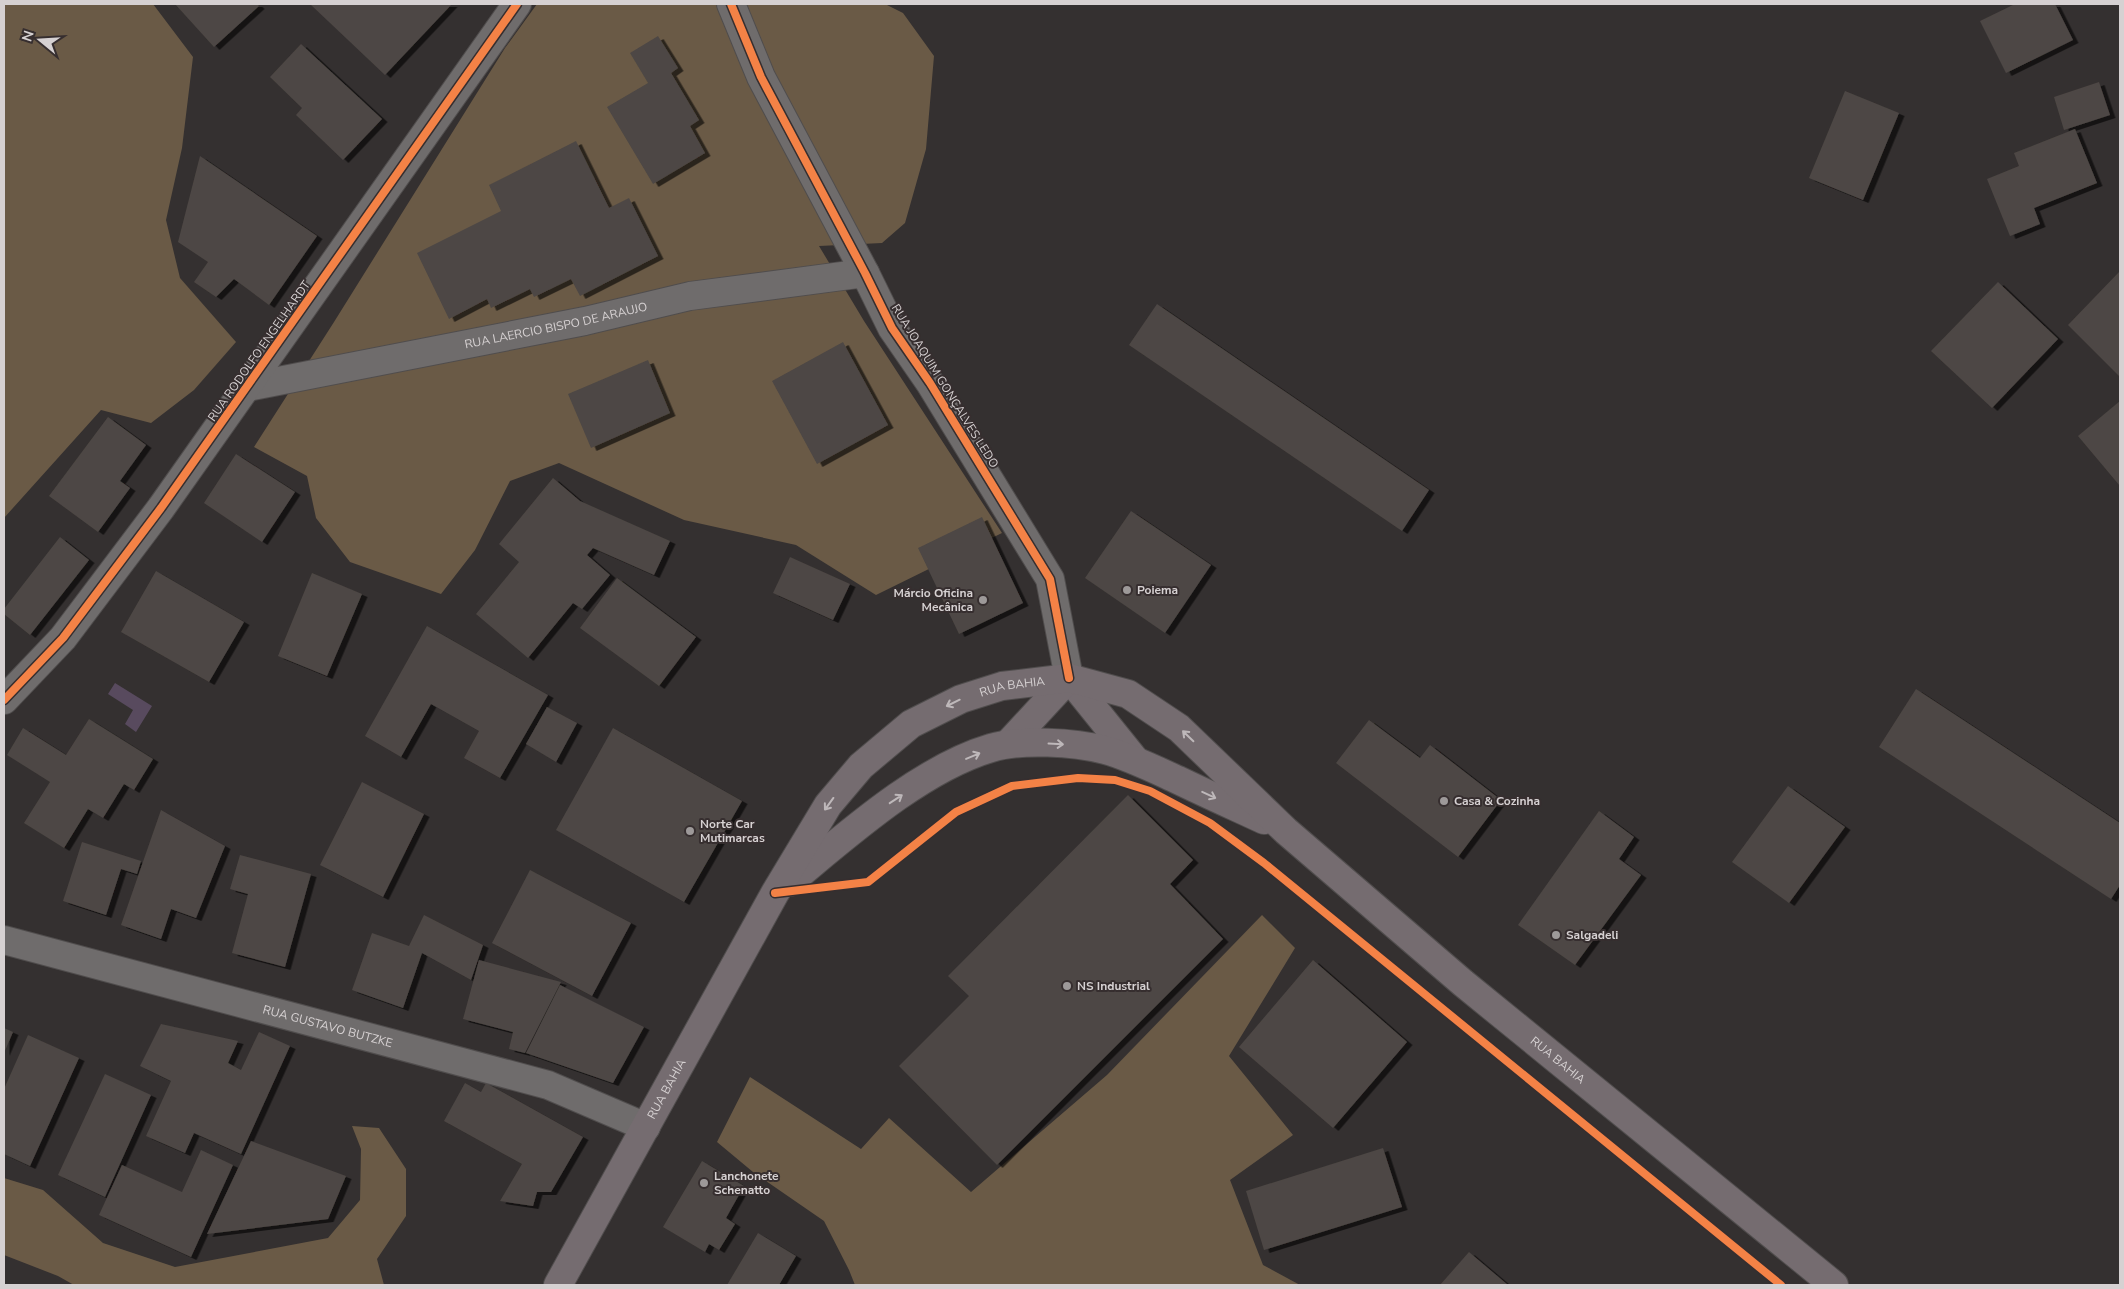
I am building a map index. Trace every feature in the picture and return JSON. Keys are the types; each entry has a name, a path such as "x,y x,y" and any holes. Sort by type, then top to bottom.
{"main road":[{"path":"1008,744 1069,678 1135,760"},
{"name":"RUA BAHIA","path":"558,1285 775,893 828,805 861,766 912,724 961,699 1002,686 1069,678 1128,694 1179,728 1286,830 1471,990 1834,1285"},
{"name":"RUA BAHIA","path":"775,893 877,812 940,770 990,748 1008,744 1072,745 1103,750 1135,760 1286,830"}],"street":[{"name":"RUA RODOLFO ENGELHARDT","path":"4,700 63,638 161,508 517,4"},
{"name":"RUA JOAQUIM GONÇALVES LEDO","path":"731,4 761,77 865,273 892,328 930,383 1050,580 1069,678"},
{"name":"RUA LAERCIO BISPO DE ARAUJO","path":"248,387 585,321 690,296 865,273"},
{"name":"RUA GUSTAVO BUTZKE","path":"4,940 548,1085 646,1127"}],"shaded area":[{"path":"4,4 153,4 193,57 182,148 166,220 180,278 236,342 194,390 151,423 101,410 4,518"},
{"path":"537,4 885,4 903,13 934,56 926,149 905,223 882,243 819,246 864,321 1002,533 876,595 796,545 684,520 559,463 510,481 475,550 441,594 350,562 316,518 307,476 254,447 505,48"},
{"path":"115,683 152,706 136,732 125,724 133,710 108,694"},
{"path":"1262,915 1295,948 1229,1056 1293,1135 1230,1180 1263,1265 1300,1285 855,1285 824,1221 753,1172 717,1142 750,1077 861,1149 889,1118 971,1192 1107,1075"},
{"path":"352,1126 379,1128 406,1169 406,1216 377,1259 384,1285 74,1285 58,1276 4,1255 4,1178 43,1190 103,1243 175,1267 328,1238 360,1200 361,1149"}],"building":[{"path":"175,4 257,4 259,6 214,47"},
{"path":"310,4 452,4 385,75"},
{"path":"2015,4 2055,4 2073,40 2006,73 1980,21"},
{"path":"658,36 678,68 671,73 699,120 690,126 705,153 653,184 607,107 648,83 630,53"},
{"path":"301,44 382,119 343,160 296,115 302,108 270,77"},
{"path":"2099,82 2110,115 2064,130 2054,97"},
{"path":"1845,91 1899,113 1863,200 1809,178"},
{"path":"2075,129 2097,183 2034,208 2040,224 2010,236 1987,179 2019,166 2014,153"},
{"path":"576,141 609,208 629,198 658,256 580,296 571,279 534,297 530,289 491,308 487,299 449,319 417,253 501,211 489,185"},
{"path":"200,156 317,236 269,305 234,279 216,297 194,282 208,262 178,242"},
{"path":"2120,271 2120,377 2068,325"},
{"path":"1998,282 2058,339 1992,408 1931,351"},
{"path":"1157,304 1429,490 1402,531 1129,345"},
{"path":"843,342 888,425 817,464 772,381"},
{"path":"648,360 670,413 591,448 568,394"},
{"path":"2120,401 2120,486 2078,436"},
{"path":"108,417 146,445 120,481 130,488 98,532 49,496"},
{"path":"236,454 295,492 262,542 204,503"},
{"path":"553,478 580,501 670,541 654,575 593,548 587,555 610,575 582,609 573,603 528,658 476,614 519,562 499,544"},
{"path":"1131,511 1211,565 1165,633 1085,578"},
{"path":"982,517 1023,603 959,634 918,548"},
{"path":"60,537 89,560 30,635 4,614 4,609"},
{"path":"790,557 850,584 833,620 773,593"},
{"path":"156,571 244,622 209,682 121,632"},
{"path":"312,573 362,594 327,676 278,656"},
{"path":"617,578 696,637 659,686 580,628"},
{"path":"427,626 548,695 500,778 464,758 479,731 431,704 401,757 365,736"},
{"path":"1916,689 2120,823 2120,885 2111,899 1879,747"},
{"path":"547,707 577,723 556,762 526,744"},
{"path":"89,719 153,759 134,790 124,784 103,818 88,809 64,848 24,823 50,782 7,755 23,728 66,755"},
{"name":"Casa & Cozinha","path":"1369,720 1420,758 1430,745 1501,800 1458,857 1336,763"},
{"path":"613,728 742,801 684,902 556,830"},
{"path":"362,782 424,814 383,897 320,865"},
{"path":"1788,786 1845,827 1789,903 1732,862"},
{"name":"NS Industrial","path":"1128,795 1193,860 1170,884 1223,939 997,1165 899,1066 969,996 948,976"},
{"path":"161,810 225,846 196,918 171,909 161,939 121,925"},
{"path":"1599,811 1634,837 1619,859 1641,875 1575,965 1518,925"},
{"path":"82,842 141,861 137,874 121,869 106,915 63,901"},
{"path":"240,855 311,874 285,967 232,953 248,894 230,889"},
{"path":"530,870 631,923 592,996 492,943"},
{"path":"424,915 483,945 471,980 422,953 403,1008 352,990 372,933 409,946"},
{"path":"479,960 561,982 525,1053 509,1049 513,1032 463,1019"},
{"path":"1313,960 1407,1042 1333,1128 1239,1047"},
{"path":"560,985 644,1027 613,1083 526,1053"},
{"path":"161,1024 238,1041 228,1063 241,1070 259,1032 290,1046 241,1154 194,1133 185,1153 146,1136 171,1081 140,1066"},
{"path":"4,1028 13,1032 4,1053"},
{"path":"28,1035 79,1058 30,1166 4,1154 4,1089"},
{"path":"105,1074 151,1095 105,1197 58,1175"},
{"path":"465,1083 481,1092 486,1083 583,1137 551,1192 537,1192 533,1206 500,1201 522,1164 444,1121"},
{"path":"251,1141 346,1176 328,1219 207,1234"},
{"path":"1383,1148 1402,1207 1264,1250 1246,1191"},
{"path":"201,1150 233,1165 191,1257 99,1215 122,1165 182,1192"},
{"path":"702,1161 744,1186 726,1218 735,1224 719,1250 709,1244 705,1252 663,1227"},
{"path":"758,1233 796,1256 779,1285 727,1285"},
{"path":"1469,1252 1508,1285 1440,1285"}],"cycle path":[{"path":"4,700 63,638 161,508 517,4"},
{"path":"731,4 761,77 865,273 892,328 930,383 1050,579 1069,678"},
{"path":"775,893 868,882 956,812 1012,786 1078,778 1115,780 1150,791 1210,823 1264,863 1781,1285"}],"place":[{"name":"Poiema","path":"1127,590"},
{"name":"Márcio Oficina Mecânica","path":"983,600"},
{"name":"Casa & Cozinha","path":"1444,801"},
{"name":"Norte Car Mutimarcas","path":"690,831"},
{"name":"Salgadeli","path":"1556,935"},
{"name":"NS Industrial","path":"1067,986"},
{"name":"Lanchonete Schenatto","path":"704,1183"}]}
